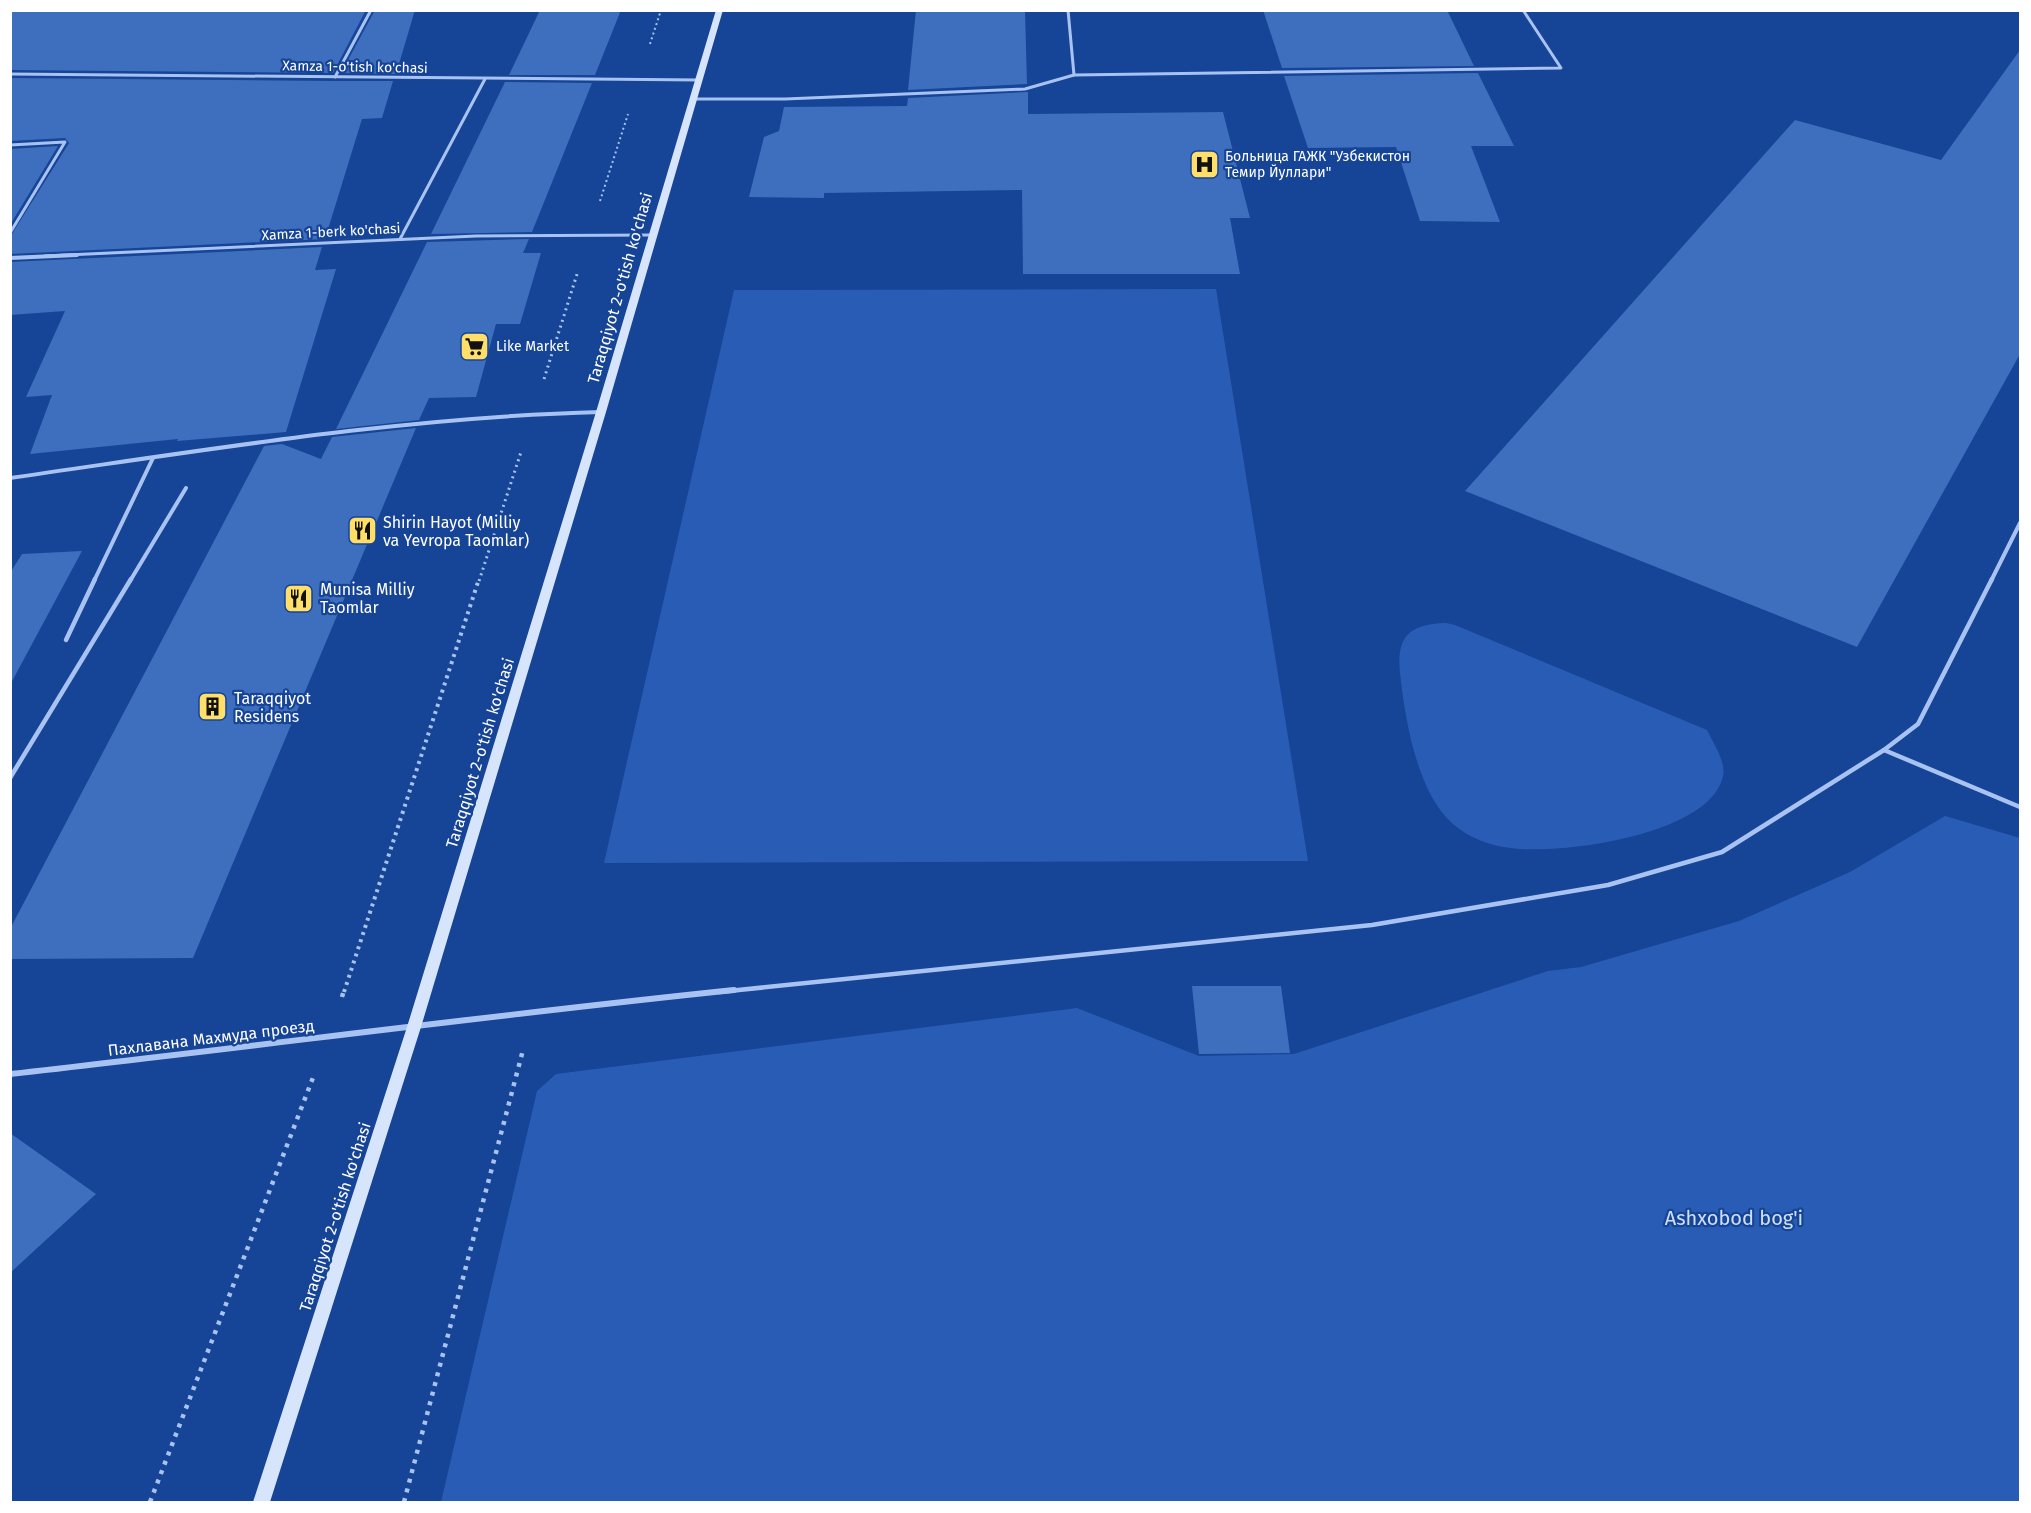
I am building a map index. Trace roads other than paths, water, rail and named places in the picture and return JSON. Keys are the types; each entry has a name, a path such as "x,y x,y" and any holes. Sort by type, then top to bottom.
{"main road":[{"name":"Taraqqiyot 2-o'tish ko'chasi","path":"261,1503 414,1027 601,412 720,10"}],"lane":[{"path":"335,77 370,10"},
{"path":"1068,10 1074,75"},
{"path":"693,99 785,99 1025,89 1074,75 1561,68 1523,10"},
{"name":"Xamza 1-o'tish ko'chasi","path":"10,74 699,80"},
{"path":"400,239 485,78"},
{"path":"10,145 65,142 10,233"},
{"name":"Xamza 1-berk ko'chasi","path":"10,258 400,239 653,235"},
{"path":"10,478 364,429 534,412 601,412"},
{"path":"66,640 153,458"},
{"path":"10,778 186,488"},
{"name":"Пахлавана Махмуда проезд","path":"10,1074 328,1038 533,1011 1372,925 1608,885 1722,852 1884,750 1918,724 2020,523"},
{"path":"1884,750 2020,807"}],"place":[{"name":"Больница ГАЖК \"Узбекистон Темир Йуллари\"","path":"1204,164"},
{"name":"Like Market","path":"475,346"},
{"name":"Shirin Hayot (Milliy va Yevropa Taomlar)","path":"362,531"},
{"name":"Munisa Milliy Taomlar","path":"299,598"},
{"name":"Taraqqiyot Residens","path":"213,707"}],"park label":[{"name":"Ashxobod bog'i","path":"1734,1218"}]}
